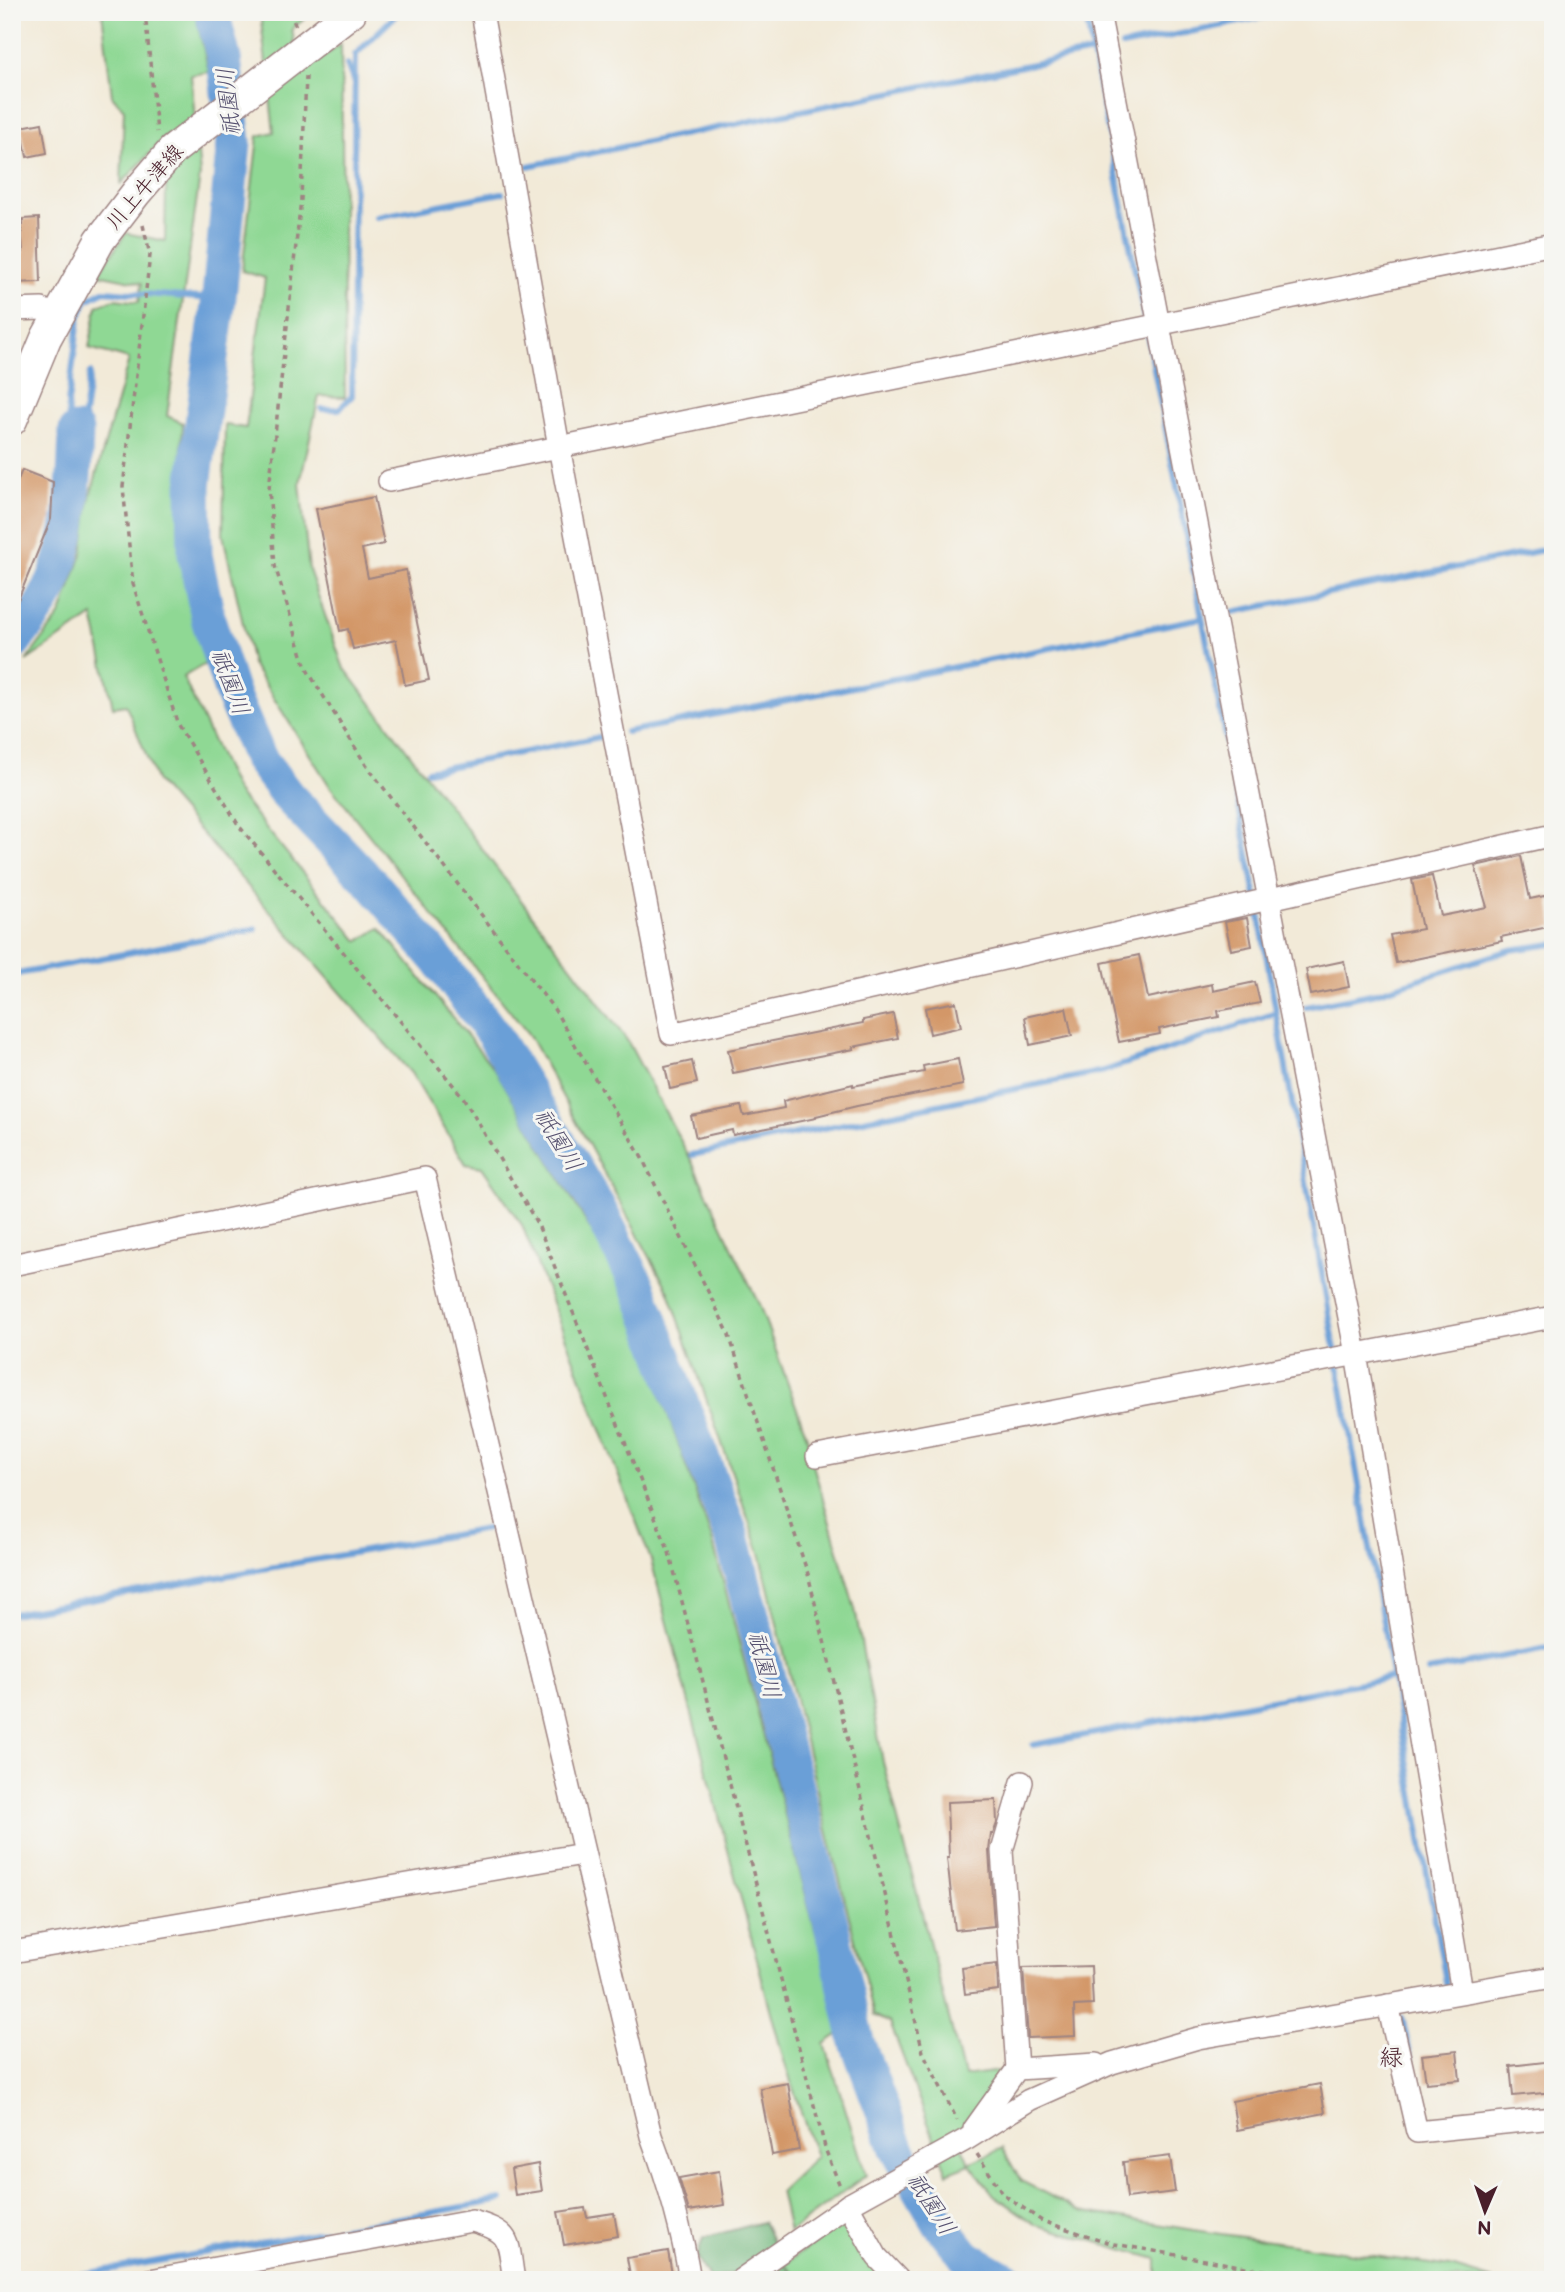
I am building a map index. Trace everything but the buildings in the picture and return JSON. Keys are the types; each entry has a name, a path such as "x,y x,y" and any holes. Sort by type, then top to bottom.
{"main road":[{"name":"川上牛津線","path":"12,420 58,316 100,240 136,193 173,150 351,12"}],"street":[{"path":"482,12 559,447 671,1034 1553,835"},
{"path":"1099,12 1356,1354 1462,1992"},
{"path":"389,481 1553,244"},
{"path":"12,310 42,309 58,316"},
{"path":"12,1265 425,1178 583,1854 651,2136 670,2188 683,2236 690,2280"},
{"path":"817,1456 1553,1317"},
{"path":"967,2139 1017,2069 1002,1851 1022,1782"},
{"path":"12,1952 583,1854"},
{"path":"740,2280 848,2204 967,2139 1029,2100 1112,2063 1198,2038 1553,1977"},
{"path":"1388,2005 1417,2132 1553,2118"},
{"path":"1017,2069 1112,2063"},
{"path":"848,2204 877,2257 899,2280"},
{"path":"149,2280 472,2221 496,2228 506,2239 514,2280"},
{"path":"875,2280 877,2257"}],"path":[{"path":"145,12 160,165"},
{"path":"289,12 308,46 300,198 268,489 275,566 306,668 366,765 554,1009 642,1158 728,1332 807,1574 923,2052 967,2139 1003,2194 1042,2221 1114,2244 1320,2280"},
{"path":"136,193 150,255 123,487 132,584 178,725 239,826 463,1097 538,1225 668,1552 826,2151 848,2204"}],"green space":[{"path":"102,12 195,12 209,72 191,75 200,175 167,416 183,423 178,529 205,664 183,677 236,791 358,941 380,928 496,1071 619,1277 712,1539 842,2032 825,2044 866,2175 789,2232 780,2191 816,2157 784,2061 651,1560 522,1225 482,1167 466,1164 411,1073 157,782 126,705 113,707 93,616 26,661 61,614 82,554 90,497 129,359 89,348 97,306 115,299 139,302 142,283 98,274 126,233 165,241 167,135 121,184 124,109 112,96"},
{"path":"260,12 313,12 292,29 300,75 341,44 345,397 319,396 300,483 309,570 343,666 627,1040 692,1162 759,1304 810,1445 814,1468 855,1609 883,1762 964,2076 1007,2070 956,2134 969,2163 1002,2148 1021,2181 1080,2211 1451,2267 1493,2280 1157,2280 1157,2259 1037,2225 994,2195 970,2164 947,2173 890,2023 874,2015 760,1553 669,1292 529,1035 329,785 252,664 223,535 225,425 246,428 265,278 242,271 258,136 274,132"},
{"path":"844,2220 887,2280 802,2280 784,2265"},
{"path":"763,2222 784,2265 802,2280 749,2280 743,2270 710,2280 697,2257 703,2238"}],"waterway":[{"name":"祇園川","path":"212,12 224,59 234,142 219,297 194,485 195,555 209,622 232,694 260,759 288,796 374,886 438,960 493,1034 597,1205 637,1284 732,1537 830,1920 857,2042 898,2151 940,2224 966,2257 1009,2280"},
{"path":"322,409 339,409 352,396 355,55 399,12"},
{"path":"1085,12 1255,891 1447,1988"},
{"path":"1122,46 1288,12"},
{"path":"528,166 1092,52"},
{"path":"347,64 353,80"},
{"path":"376,217 502,193"},
{"path":"90,373 83,422 76,431 69,420 68,402 79,318 87,300 104,291 219,297"},
{"path":"12,644 44,600 61,560 70,518 76,431"},
{"path":"1233,612 1553,548"},
{"path":"626,732 1202,618"},
{"path":"428,771 600,737"},
{"path":"12,975 255,929"},
{"path":"1306,1007 1376,993 1510,950 1553,944"},
{"path":"692,1155 1104,1071 1276,1013"},
{"path":"12,1614 492,1528"},
{"path":"1428,1671 1553,1647"},
{"path":"1033,1745 1392,1677"},
{"path":"1402,2018 1416,2081"},
{"path":"51,2280 502,2200"},
{"path":"985,2280 988,2270"}],"district":[{"name":"緑","path":"1391,2058"}]}
